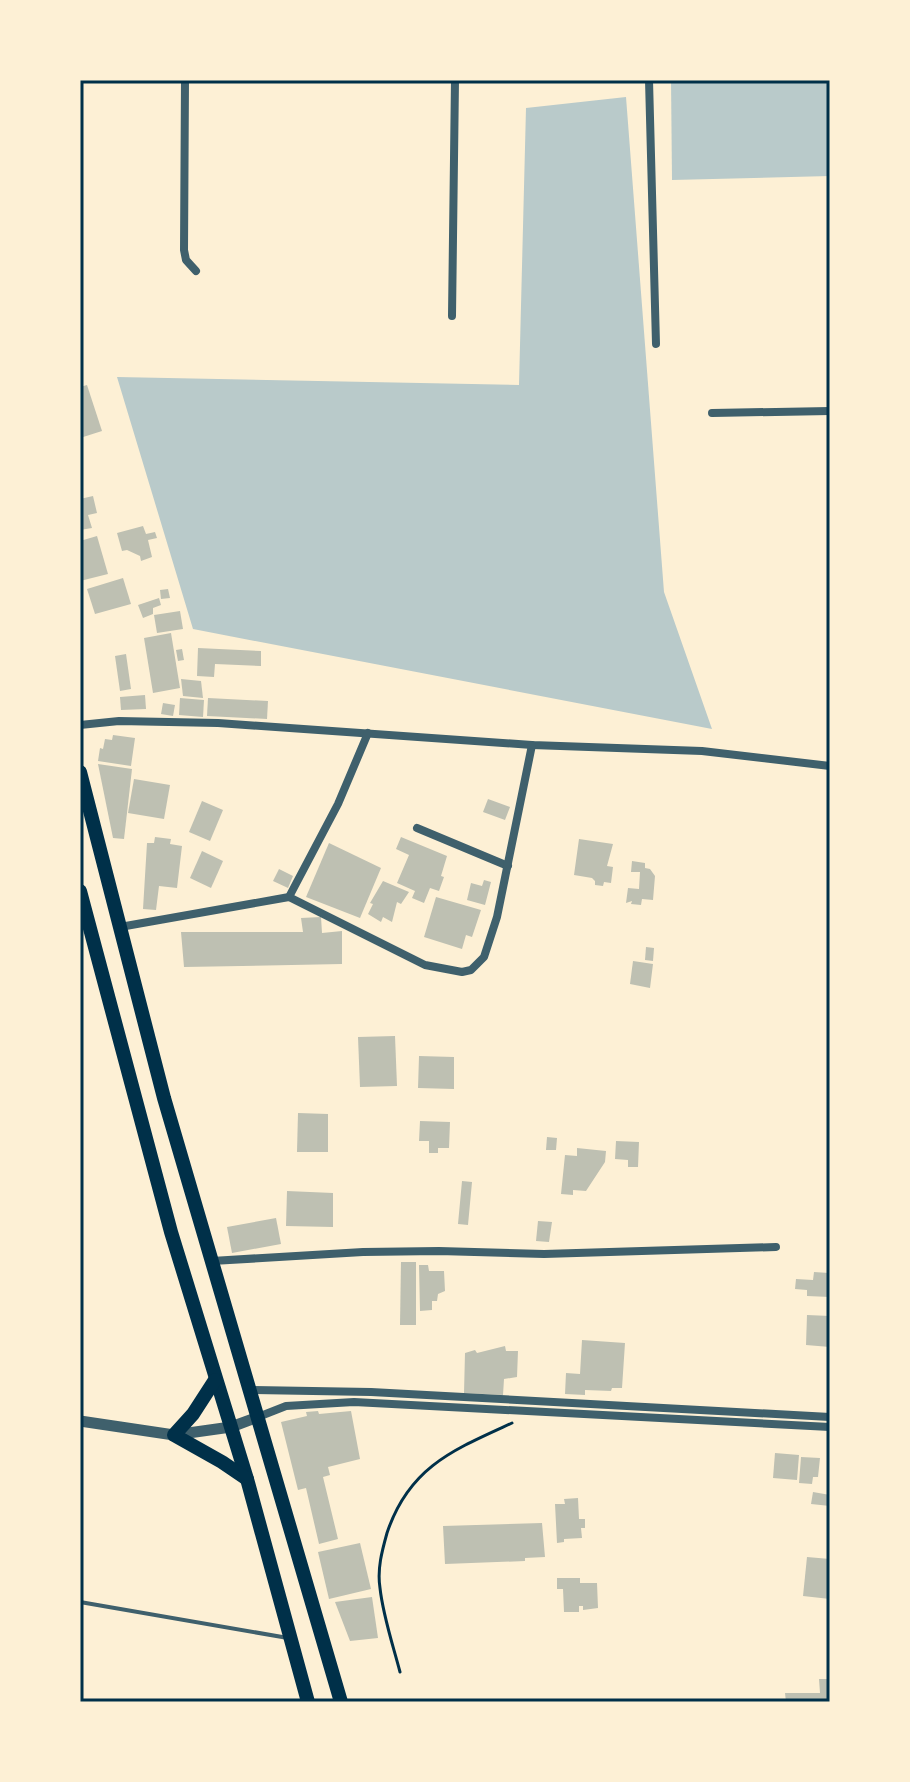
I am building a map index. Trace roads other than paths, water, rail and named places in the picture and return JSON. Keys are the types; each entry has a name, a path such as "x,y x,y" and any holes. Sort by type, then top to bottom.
{"main road":[{"path":"80,772 164,1098 341,1702"},
{"path":"80,891 171,1232 247,1479 308,1702"},
{"path":"215,1380 193,1414 174,1435 247,1479"}],"street":[{"path":"185,80 184,250 190,266 196,271"},
{"path":"452,316 455,80"},
{"path":"649,80 656,344"},
{"path":"712,413 830,411"},
{"path":"80,725 119,721 218,723 532,745 702,751 830,766"},
{"path":"289,897 338,804 368,733"},
{"path":"120,927 289,897 425,965 462,972 471,970 484,957 497,917 532,745"},
{"path":"417,828 508,866"},
{"path":"212,1261 363,1252 544,1254 776,1247"},
{"path":"251,1390 371,1392 830,1417"},
{"path":"80,1421 174,1435 231,1427 275,1408 329,1402 830,1427"}],"lane":[{"path":"80,1602 290,1638"}]}
